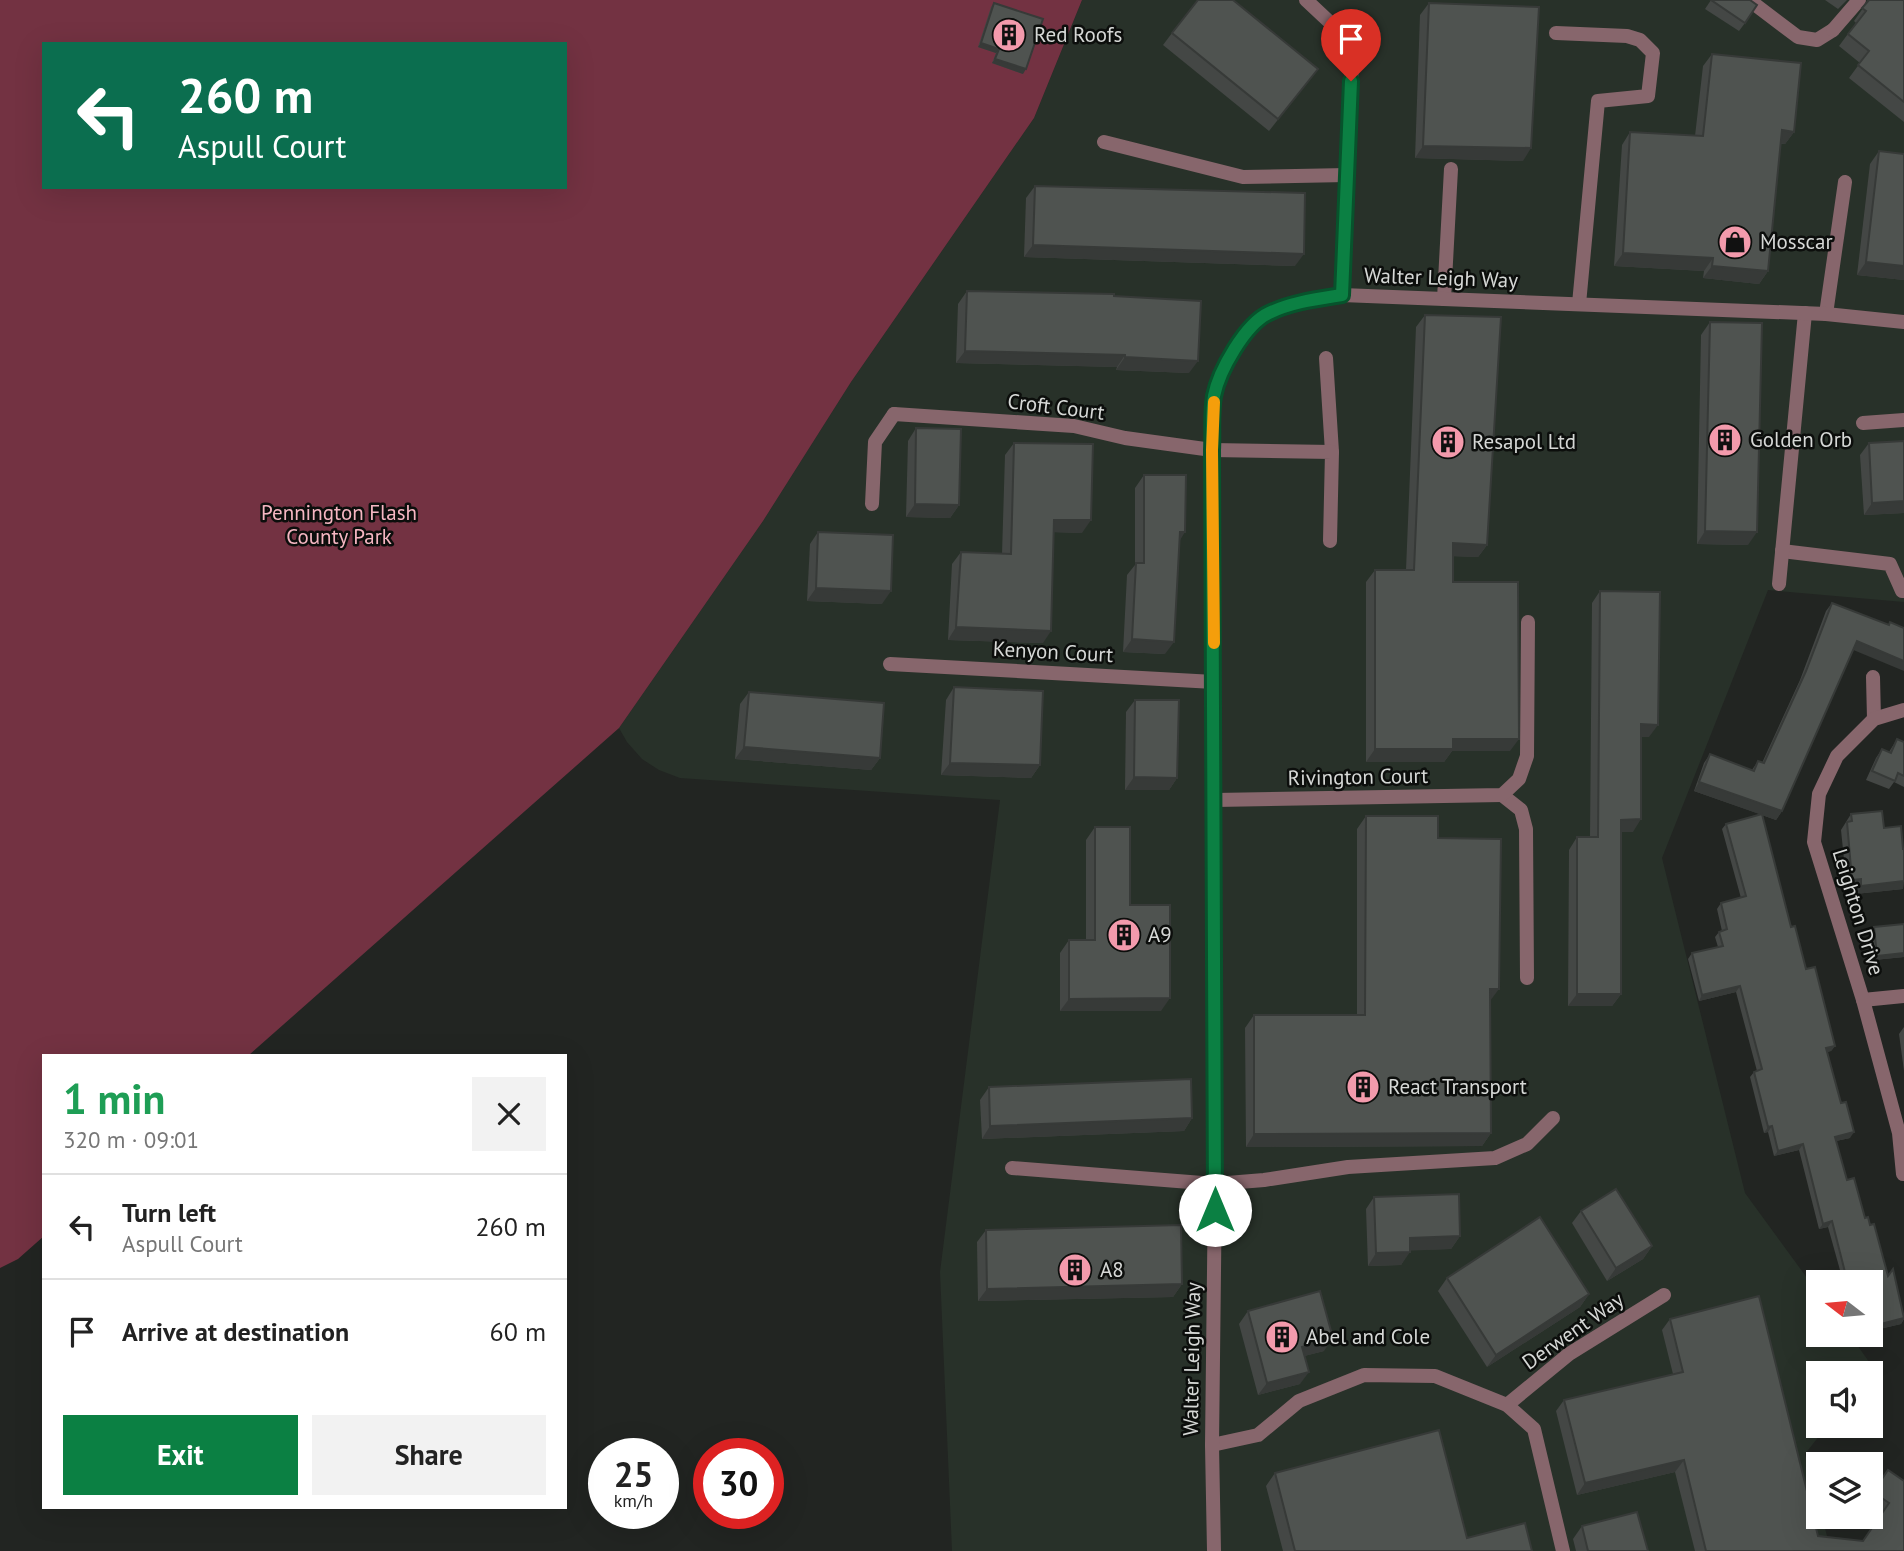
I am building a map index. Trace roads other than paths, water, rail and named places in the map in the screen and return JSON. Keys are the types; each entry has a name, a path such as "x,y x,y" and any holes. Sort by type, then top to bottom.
{"street":[{"path":"1306,0 1338,30 1352,58 1342,295"},
{"path":"1749,0 1798,37 1817,40 1833,30 1859,0"},
{"path":"1556,33 1627,36 1640,40 1653,53 1648,96 1598,100 1579,304"},
{"path":"1104,142 1242,177 1347,175"},
{"path":"1444,299 1451,169"},
{"path":"1826,314 1845,182"},
{"name":"Walter Leigh Way","path":"1214,1551 1212,1446 1215,800 1212,450 1214,395 1227,361 1245,335 1266,314 1304,301 1342,295 1826,314 1904,322"},
{"path":"1779,584 1805,313"},
{"path":"1326,358 1332,452 1330,541"},
{"name":"Croft Court","path":"873,504 875,442 894,414 1074,426 1125,438 1212,450 1332,452"},
{"path":"1863,423 1904,420"},
{"path":"1782,551 1890,564 1904,591"},
{"path":"1527,978 1527,829 1521,810 1502,795 1519,779 1527,756 1528,622"},
{"name":"Kenyon Court","path":"890,664 1214,682"},
{"path":"1873,677 1874,719"},
{"name":"Leighton Drive","path":"1903,1174 1899,1133 1863,1000 1814,842 1819,793 1837,756 1874,719 1904,710"},
{"name":"Rivington Court","path":"1215,800 1502,795"},
{"name":"Leighton Drive","path":"1863,1000 1904,996"},
{"path":"1012,1168 1215,1184 1264,1180 1348,1167 1495,1157 1527,1144 1553,1118"},
{"name":"Derwent Way","path":"1507,1405 1569,1354 1664,1295"},
{"path":"1212,1446 1258,1435 1299,1401 1364,1375 1434,1376 1507,1405 1534,1429 1563,1551"}],"place":[{"name":"Red Roofs","path":"1009,35"},
{"name":"Mosscar","path":"1735,242"},
{"name":"Golden Orb","path":"1725,440"},
{"name":"Resapol Ltd","path":"1448,442"},
{"name":"A9","path":"1124,935"},
{"name":"React Transport","path":"1363,1087"},
{"name":"A8","path":"1075,1270"},
{"name":"Abel and Cole","path":"1282,1337"}],"park label":[{"name":"Pennington Flash County Park","path":"339,525"}]}
